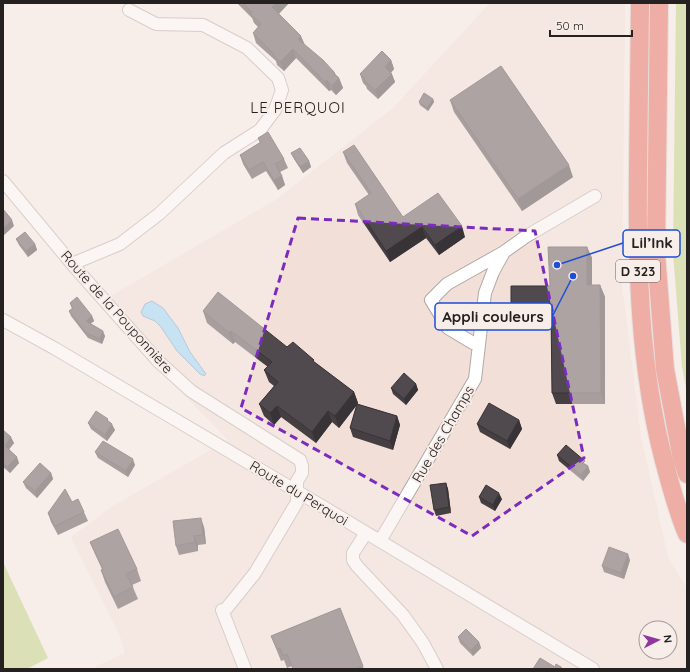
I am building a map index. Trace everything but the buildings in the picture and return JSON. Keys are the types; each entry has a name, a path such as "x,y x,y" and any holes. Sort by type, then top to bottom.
{"highway":[{"name":"D 323","path":"640,3 638,233 641,321 650,395 658,437 670,482 687,534"},
{"name":"D 323","path":"659,3 656,253 665,369 682,459 687,474"}],"street":[{"path":"72,264 120,244 159,214 224,153 260,130 275,110 282,90 278,78 247,48 203,25 156,24 129,10"},
{"name":"Route de la Pouponnière","path":"3,181 72,264 158,361 192,391 300,460 302,473 297,481 297,502 255,573 226,609 222,610 245,669"},
{"path":"479,344 473,343 448,328 431,300 447,284 504,252 525,237 595,196"},
{"name":"Rue des Champs","path":"380,541 475,379 485,293 493,272 504,252"},
{"name":"Route du Perquoi","path":"3,320 61,352 296,491 593,669"},
{"path":"366,533 353,553 352,560 403,615 423,643 437,669"}],"highlighted area":[{"path":"298,218 535,231 584,458 472,536 241,408"}],"shaded area":[{"path":"490,3 625,3 622,286 641,437 668,557 687,589 687,669 91,669 125,653 119,633 71,537 113,506 228,440 118,327 111,296 277,199 393,108"}],"green space":[{"path":"676,3 687,3 687,393 682,367 673,253"},
{"path":"3,562 48,658 27,669 3,669"}],"water":[{"path":"152,301 163,308 178,328 190,352 206,374 204,376 200,374 177,351 161,327 155,321 143,316 141,312 145,304"}],"place":[{"name":"Lil’Ink","path":"557,265"},
{"name":"Appli couleurs","path":"573,276"}],"district":[{"name":"LE PERQUOI","path":"298,108"}]}
